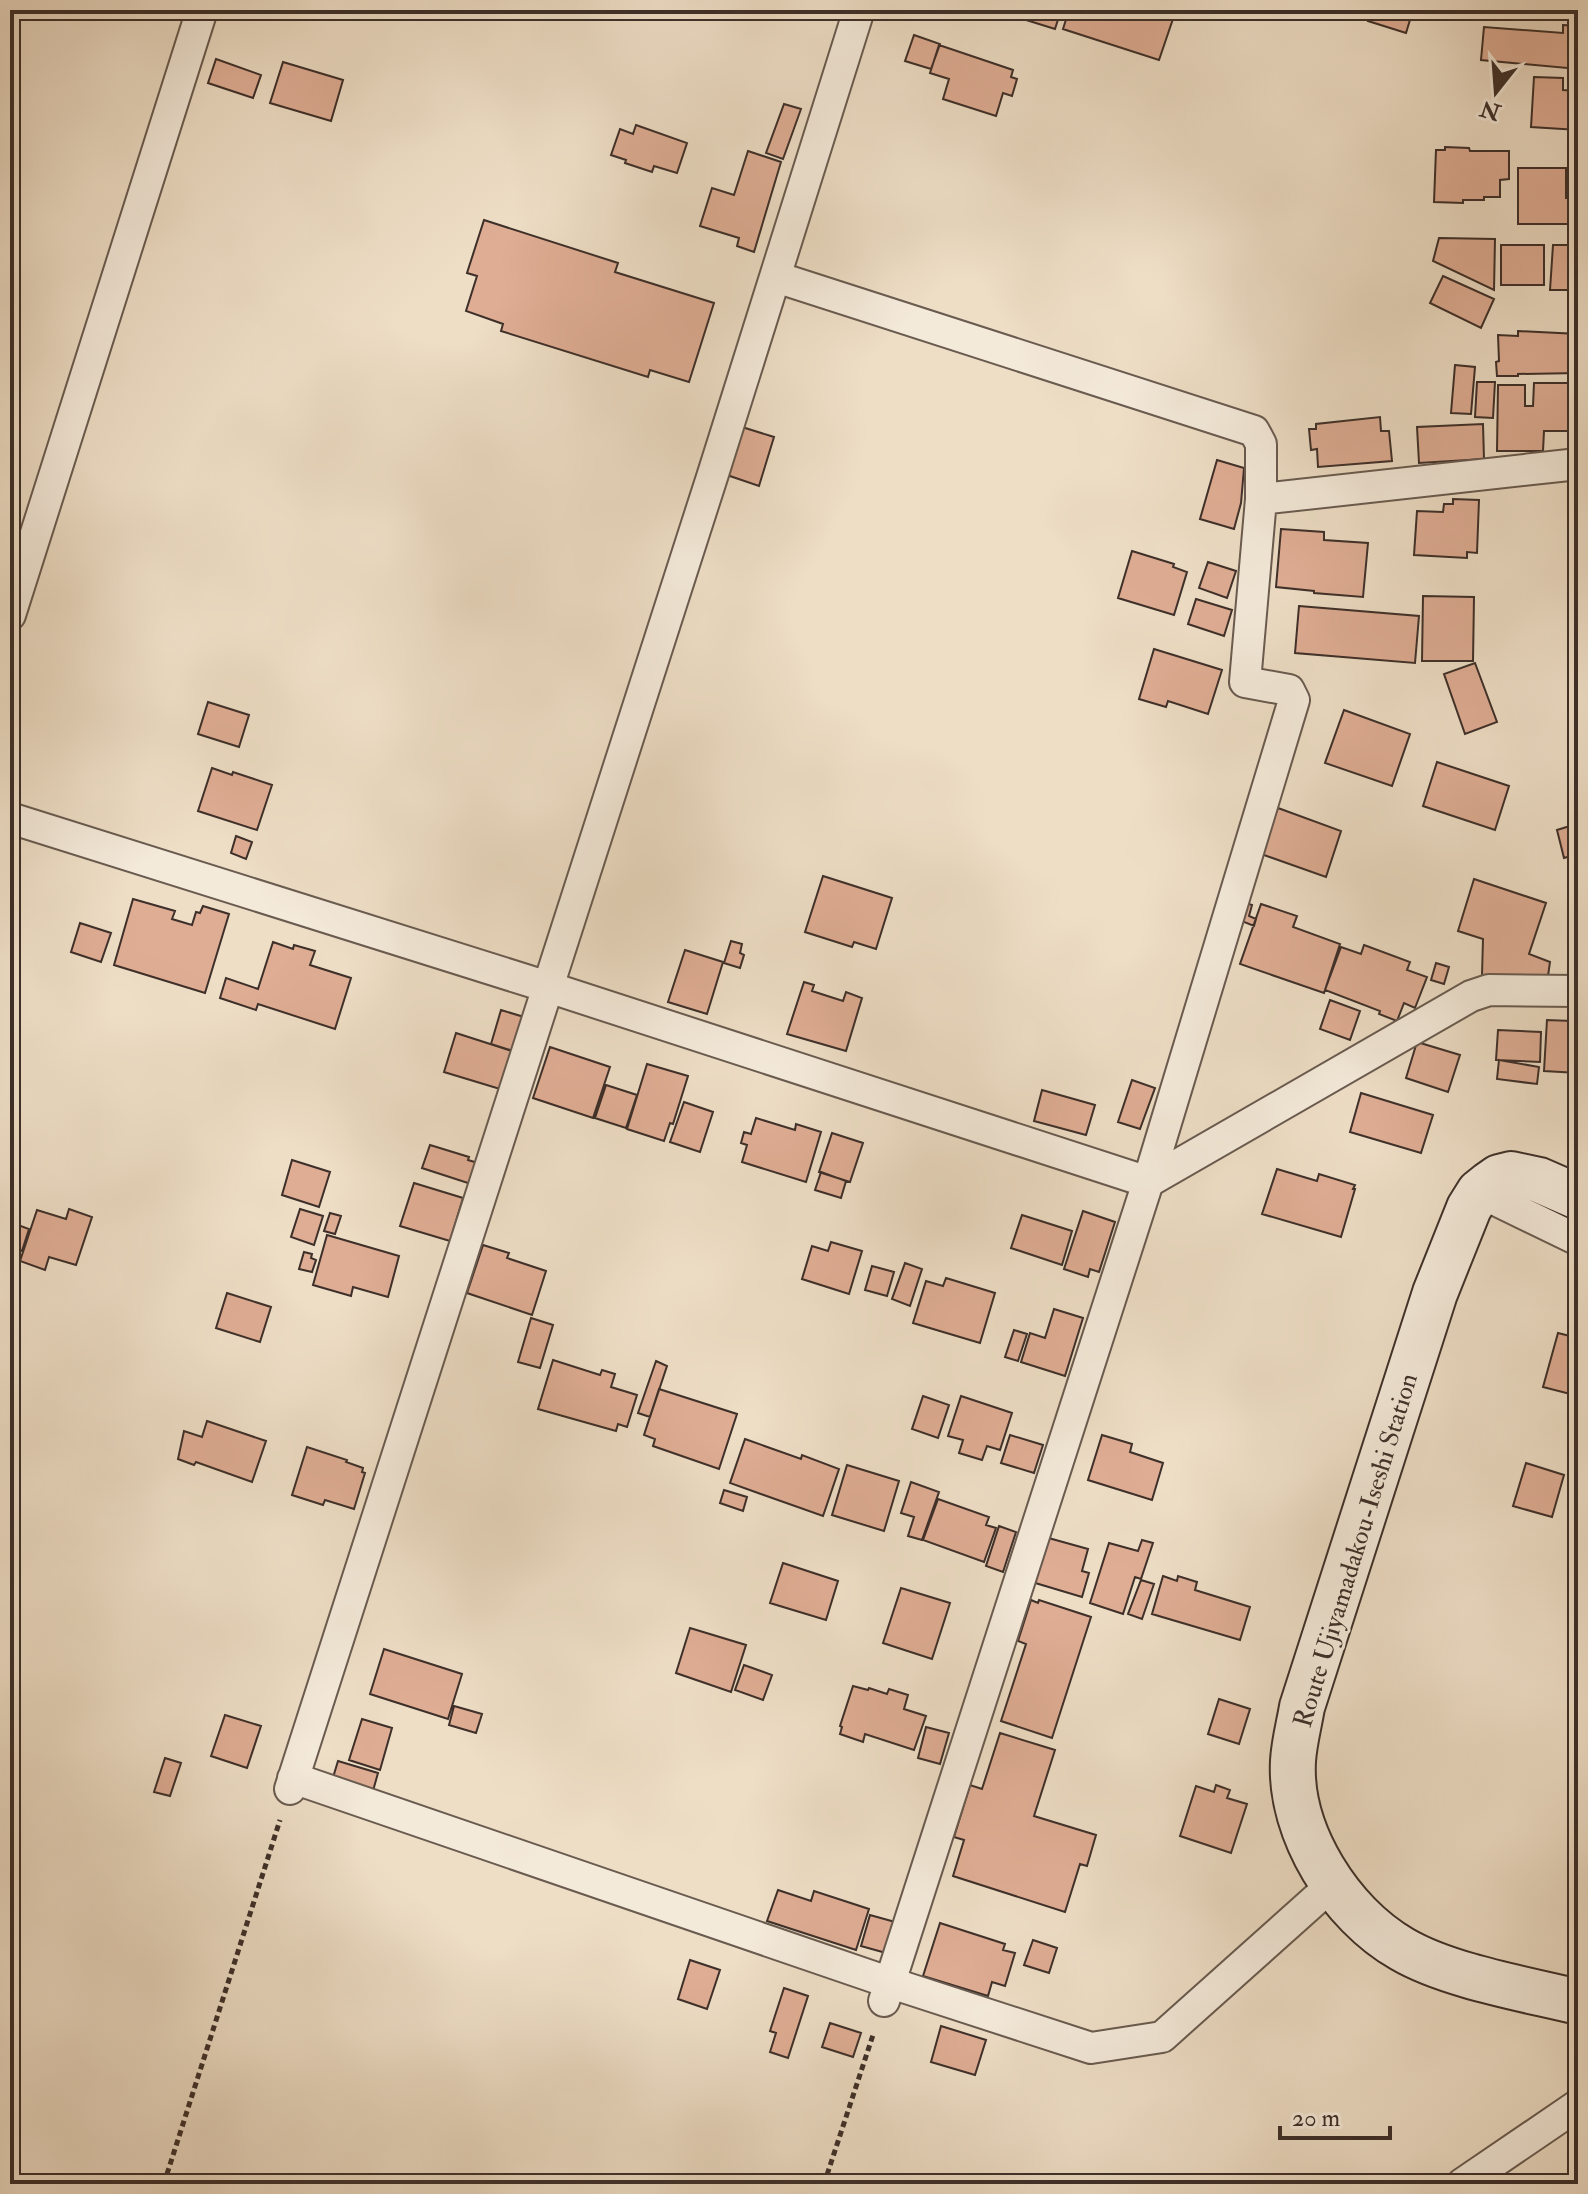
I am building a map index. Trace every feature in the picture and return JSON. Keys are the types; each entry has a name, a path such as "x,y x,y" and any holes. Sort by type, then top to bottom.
{"main road":[{"path":"1479,1192 1499,1177 1511,1174 1539,1180 1578,1197"},
{"name":"Route Ujiyamadakou-Iseshi Station","path":"1479,1192 1469,1208 1435,1293 1302,1707 1293,1763 1295,1787 1306,1834 1316,1856 1351,1909 1378,1933 1403,1950 1467,1974 1578,2002"}],"street":[{"path":"10,615 202,10"},
{"path":"859,10 292,1783 888,1992 1091,2048 1162,2037 1333,1884"},
{"path":"776,277 1254,431 1261,444 1261,499 1245,682 1289,690 1294,700 1148,1182 888,1992"},
{"path":"1261,499 1578,464"},
{"path":"10,818 548,987 1148,1182 1471,996 1489,990 1578,991"},
{"path":"1479,1192 1578,1240"},
{"path":"1462,2184 1578,2105"}],"path":[{"path":"167,2174 292,1783"},
{"path":"824,2184 888,1992"}],"building":[{"path":"1026,10 1061,10 1055,29 1023,19"},
{"path":"1069,10 1176,10 1159,60 1063,29"},
{"path":"1372,10 1413,10 1406,33 1368,21"},
{"path":"1537,10 1578,10 1578,20 1536,17"},
{"path":"1563,25 1578,26 1578,69 1481,60 1484,27 1563,33"},
{"path":"914,35 940,44 931,69 905,61"},
{"path":"939,45 1013,70 1011,77 1017,79 1012,96 1003,93 996,116 943,99 949,79 930,73"},
{"path":"216,59 261,75 253,98 208,83"},
{"path":"283,62 343,80 331,121 270,103"},
{"path":"1534,77 1563,78 1563,90 1578,91 1578,130 1531,127"},
{"path":"784,104 801,109 783,159 766,153"},
{"path":"636,125 687,143 677,173 654,166 652,172 611,155 620,129 633,134"},
{"path":"1445,147 1469,148 1470,151 1509,151 1509,179 1500,180 1500,197 1463,200 1463,203 1434,202 1436,150 1445,150"},
{"path":"748,151 781,162 754,252 737,246 739,238 700,226 712,188 734,195"},
{"path":"1518,168 1566,168 1566,198 1578,198 1578,224 1518,224"},
{"path":"484,220 618,263 615,272 714,303 689,382 650,370 648,377 501,331 503,324 466,311 477,276 467,273"},
{"path":"1439,238 1495,239 1494,290 1433,261"},
{"path":"1501,245 1544,245 1544,285 1501,285"},
{"path":"1553,245 1578,248 1578,290 1550,290"},
{"path":"1443,276 1494,299 1481,328 1430,303"},
{"path":"1518,331 1578,334 1578,373 1497,376 1498,335 1518,336"},
{"path":"1455,365 1475,367 1471,414 1451,413"},
{"path":"1477,382 1495,382 1493,418 1475,417"},
{"path":"1534,383 1572,383 1571,431 1544,431 1543,451 1497,451 1498,385 1525,385 1525,406 1533,406"},
{"path":"1380,417 1381,431 1389,431 1392,461 1318,467 1317,449 1311,450 1309,429 1316,429 1316,424"},
{"path":"1483,424 1484,459 1419,463 1417,427"},
{"path":"742,427 774,437 759,486 727,475"},
{"path":"1217,460 1244,468 1241,503 1234,529 1200,519"},
{"path":"1453,499 1479,500 1477,553 1467,552 1467,558 1414,555 1417,511 1443,512 1444,504 1453,504"},
{"path":"1281,529 1324,532 1324,540 1368,543 1363,597 1276,587"},
{"path":"1132,551 1174,564 1173,567 1187,572 1174,615 1118,598"},
{"path":"1208,562 1236,571 1227,598 1199,588"},
{"path":"1423,596 1474,597 1473,661 1422,661"},
{"path":"1196,599 1232,610 1224,636 1188,624"},
{"path":"1299,606 1419,616 1415,663 1295,653"},
{"path":"1154,649 1222,670 1208,714 1168,701 1166,707 1139,699"},
{"path":"1475,663 1497,722 1465,734 1444,674"},
{"path":"208,702 249,715 239,747 198,734"},
{"path":"1344,710 1410,734 1392,786 1325,763"},
{"path":"1437,762 1509,786 1495,830 1423,806"},
{"path":"212,768 272,785 257,830 198,811"},
{"path":"1278,808 1341,831 1326,877 1261,854"},
{"path":"1573,825 1578,854 1564,858 1557,830"},
{"path":"236,836 252,842 246,859 231,853"},
{"path":"823,876 892,898 876,949 854,942 852,947 805,932"},
{"path":"1474,879 1546,903 1529,954 1550,962 1548,976 1482,975 1483,939 1458,931"},
{"path":"133,899 175,911 172,919 192,925 196,912 200,913 203,906 229,914 205,993 114,965"},
{"path":"1245,903 1252,905 1249,916 1256,919 1254,926 1239,920"},
{"path":"1261,904 1297,916 1293,927 1340,944 1324,993 1240,964"},
{"path":"80,923 111,933 101,962 71,952"},
{"path":"731,941 742,944 740,953 744,955 740,968 724,963"},
{"path":"273,942 293,949 294,945 315,951 310,965 351,978 335,1029 258,1004 256,1010 220,998 226,978 258,989"},
{"path":"1364,945 1410,962 1407,970 1427,977 1415,1008 1404,1003 1397,1021 1379,1014 1380,1011 1325,990 1341,947 1361,954"},
{"path":"685,950 723,962 707,1014 668,1002"},
{"path":"1436,963 1449,967 1444,984 1431,980"},
{"path":"804,982 814,985 812,991 843,1001 846,992 862,998 846,1051 787,1034"},
{"path":"1330,1000 1360,1011 1350,1040 1320,1029"},
{"path":"501,1010 524,1017 513,1051 491,1044"},
{"path":"1572,1012 1578,1012 1578,1073 1544,1071 1547,1020 1572,1021"},
{"path":"1498,1030 1541,1032 1540,1062 1496,1060"},
{"path":"456,1033 512,1051 500,1089 444,1072"},
{"path":"1417,1042 1460,1055 1448,1092 1406,1078"},
{"path":"550,1047 610,1067 593,1118 533,1098"},
{"path":"1499,1060 1539,1067 1537,1084 1497,1079"},
{"path":"647,1064 688,1076 673,1124 670,1123 664,1141 627,1129"},
{"path":"1132,1080 1155,1088 1140,1129 1118,1122"},
{"path":"606,1085 637,1095 626,1128 595,1118"},
{"path":"1042,1090 1095,1105 1086,1135 1034,1121"},
{"path":"1361,1093 1433,1115 1421,1153 1350,1132"},
{"path":"684,1102 713,1112 700,1152 670,1142"},
{"path":"756,1118 795,1130 796,1124 821,1132 806,1182 742,1162 747,1145 741,1143 744,1132 751,1134"},
{"path":"832,1133 863,1143 850,1182 819,1172"},
{"path":"430,1145 469,1157 468,1160 478,1163 471,1184 422,1168"},
{"path":"292,1160 330,1172 319,1207 282,1195"},
{"path":"1277,1169 1317,1181 1319,1174 1355,1185 1341,1237 1262,1214"},
{"path":"821,1172 846,1181 841,1198 815,1190"},
{"path":"414,1183 463,1198 450,1241 400,1226"},
{"path":"69,1209 92,1217 76,1265 49,1257 45,1270 20,1261 37,1210 66,1219"},
{"path":"300,1209 323,1216 314,1245 291,1237"},
{"path":"1083,1211 1115,1222 1099,1272 1090,1269 1088,1277 1064,1269"},
{"path":"330,1213 341,1216 335,1234 324,1231"},
{"path":"1022,1215 1072,1231 1062,1265 1011,1248"},
{"path":"10,1222 29,1229 22,1251 10,1247"},
{"path":"327,1235 399,1256 388,1297 353,1287 351,1296 313,1285"},
{"path":"831,1242 862,1251 849,1294 802,1279 812,1246 828,1251"},
{"path":"483,1245 509,1253 507,1258 546,1271 532,1315 467,1293"},
{"path":"304,1252 312,1254 311,1258 316,1260 312,1272 299,1269"},
{"path":"905,1263 922,1269 910,1306 892,1299"},
{"path":"872,1266 894,1272 887,1296 865,1290"},
{"path":"946,1278 995,1293 980,1343 913,1323 926,1281 943,1286"},
{"path":"227,1293 271,1307 260,1342 216,1328"},
{"path":"1054,1309 1083,1318 1065,1376 1021,1362 1030,1333 1045,1338"},
{"path":"531,1318 553,1325 540,1368 518,1362"},
{"path":"1014,1330 1027,1334 1018,1361 1005,1357"},
{"path":"1558,1333 1578,1338 1578,1396 1543,1387"},
{"path":"553,1360 600,1375 602,1370 615,1374 611,1387 637,1395 627,1427 618,1424 616,1431 538,1409"},
{"path":"656,1361 667,1366 650,1417 638,1413"},
{"path":"659,1389 737,1414 719,1469 653,1446 655,1439 644,1435"},
{"path":"923,1396 949,1405 938,1438 912,1429"},
{"path":"961,1396 1012,1413 1000,1450 987,1446 982,1460 959,1453 963,1440 948,1436"},
{"path":"207,1421 266,1441 252,1482 196,1462 194,1465 178,1459 184,1431 202,1437"},
{"path":"1010,1435 1043,1445 1034,1473 1001,1463"},
{"path":"1102,1435 1132,1444 1130,1452 1163,1463 1152,1500 1088,1480"},
{"path":"745,1439 839,1469 823,1516 730,1483"},
{"path":"307,1447 363,1468 362,1472 365,1473 354,1509 325,1500 323,1505 292,1495"},
{"path":"1526,1463 1564,1475 1552,1517 1513,1506"},
{"path":"847,1465 899,1481 884,1531 832,1515"},
{"path":"911,1482 939,1492 922,1540 908,1536 914,1517 901,1513"},
{"path":"724,1490 747,1497 743,1511 720,1503"},
{"path":"938,1499 989,1517 986,1525 996,1528 984,1562 923,1540"},
{"path":"999,1526 1016,1532 1003,1572 986,1566"},
{"path":"1045,1537 1088,1549 1082,1571 1089,1573 1082,1597 1032,1582"},
{"path":"1142,1540 1153,1543 1141,1579 1135,1577 1123,1614 1090,1603 1109,1543 1138,1551"},
{"path":"783,1563 838,1581 826,1620 770,1603"},
{"path":"1163,1576 1177,1581 1178,1576 1197,1582 1195,1590 1250,1607 1240,1640 1152,1614"},
{"path":"1141,1580 1154,1584 1142,1619 1128,1614"},
{"path":"901,1588 950,1603 932,1659 883,1643"},
{"path":"1031,1600 1091,1617 1052,1738 1001,1721 1026,1644 1018,1641"},
{"path":"690,1628 746,1645 731,1692 676,1673"},
{"path":"384,1649 462,1674 448,1719 370,1694"},
{"path":"744,1665 772,1675 763,1700 735,1690"},
{"path":"853,1686 887,1694 889,1689 908,1695 904,1709 926,1716 914,1750 865,1734 863,1742 840,1734"},
{"path":"1219,1699 1250,1709 1239,1744 1208,1734"},
{"path":"454,1706 482,1714 476,1733 449,1725"},
{"path":"225,1715 261,1726 247,1768 211,1756"},
{"path":"362,1719 392,1728 380,1770 349,1760"},
{"path":"926,1727 949,1733 940,1764 918,1758"},
{"path":"1000,1733 1055,1750 1034,1816 1096,1835 1087,1866 1080,1864 1065,1912 953,1876 964,1840 954,1837 970,1785 982,1789"},
{"path":"165,1758 181,1763 170,1796 154,1792"},
{"path":"338,1761 378,1773 369,1805 328,1794"},
{"path":"1216,1785 1230,1790 1227,1798 1247,1804 1231,1853 1180,1836 1196,1786 1214,1792"},
{"path":"778,1890 811,1901 814,1891 869,1909 856,1950 767,1921"},
{"path":"870,1915 895,1922 886,1953 861,1946"},
{"path":"940,1923 1005,1944 1003,1950 1015,1953 1005,1986 992,1982 988,1996 923,1976"},
{"path":"1033,1940 1057,1948 1049,1973 1024,1965"},
{"path":"690,1960 720,1970 707,2009 678,1999"},
{"path":"784,1988 808,1996 788,2058 770,2052 776,2033 770,2031"},
{"path":"830,2023 861,2033 853,2057 822,2047"},
{"path":"941,2026 986,2040 975,2075 931,2062"}]}
